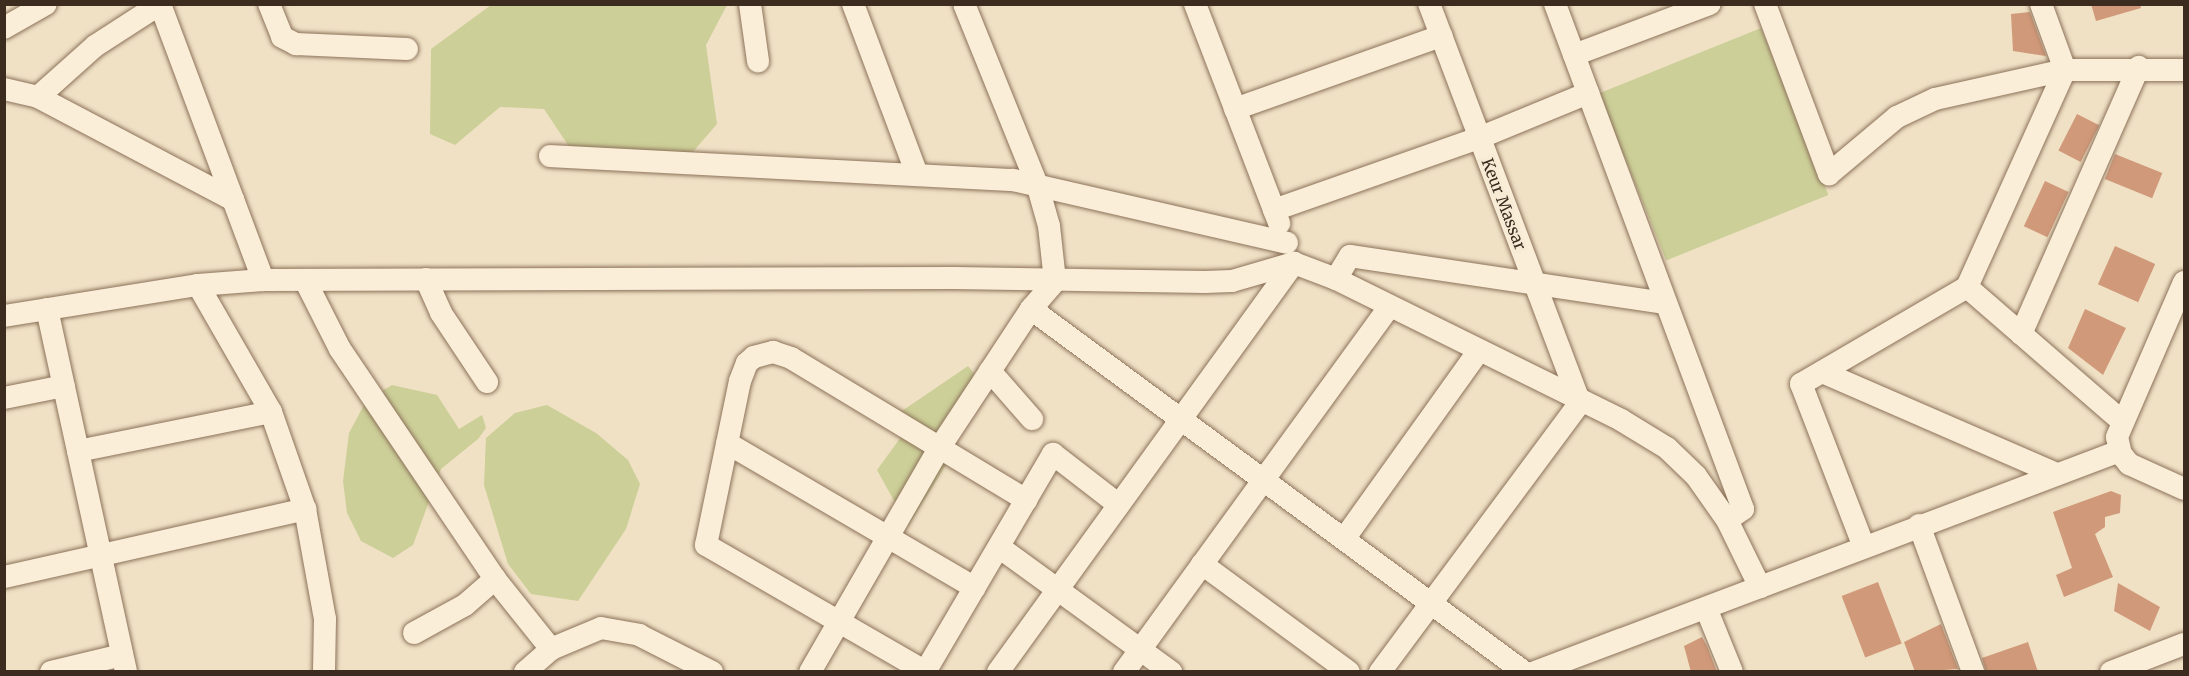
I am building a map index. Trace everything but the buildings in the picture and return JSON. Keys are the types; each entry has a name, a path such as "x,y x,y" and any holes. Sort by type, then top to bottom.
{"street":[{"path":"4,28 46,4"},
{"path":"38,97 95,46 160,4 263,280"},
{"path":"269,4 282,37 296,44 407,50"},
{"path":"750,4 758,61"},
{"path":"853,4 916,172"},
{"path":"810,672 940,447 1031,309 1055,281 1049,226 1038,188 964,4"},
{"path":"1195,4 1290,253"},
{"name":"Keur Massar","path":"1429,4 1580,403"},
{"path":"1555,4 1743,509 1726,520"},
{"path":"1574,55 1710,4"},
{"path":"1765,4 1829,174 1890,122 1924,102 2066,70 2139,67 2184,70"},
{"path":"1864,547 1801,384 1967,287 2066,70 2041,4"},
{"path":"1235,109 1441,36"},
{"path":"2021,334 2139,67"},
{"path":"4,89 38,97 233,200"},
{"path":"1274,210 1479,138 1588,93"},
{"path":"550,156 916,172 1013,180 1290,253 1389,308 1580,403 1621,420 1667,448 1696,476 1726,520 1760,586"},
{"path":"4,316 198,285 263,280 1232,281 1290,253"},
{"path":"998,672 1181,419 1290,253"},
{"path":"1336,279 1350,256 1666,303"},
{"path":"426,279 441,313 487,382"},
{"path":"305,280 340,349 495,579 551,649"},
{"path":"2184,282 2117,436 2120,451 2129,465 2184,489"},
{"path":"198,285 271,412 305,509 325,619 324,672"},
{"path":"1967,287 2124,422"},
{"path":"1124,672 1389,308"},
{"path":"47,309 124,664 51,672"},
{"path":"1031,309 1524,672"},
{"path":"1026,500 791,358 773,352 754,357 747,363 727,443 706,545 926,671 1053,454 1119,505"},
{"path":"1344,539 1478,352"},
{"path":"990,371 1032,419"},
{"path":"1822,372 2057,474"},
{"path":"4,398 64,386"},
{"path":"1380,672 1580,403"},
{"path":"78,452 271,412"},
{"path":"727,443 975,588"},
{"path":"1535,672 1561,667 1760,586 2120,451"},
{"path":"4,577 305,509"},
{"path":"1919,525 1973,672"},
{"path":"999,547 1171,672"},
{"path":"1202,564 1349,672"},
{"path":"414,633 465,605 495,579"},
{"path":"1706,608 1732,672"},
{"path":"525,672 551,649 601,628 639,635 712,672"},
{"path":"2111,672 2184,644"}],"green space":[{"path":"491,5 727,5 706,45 717,124 685,161 582,166 544,109 500,107 455,145 430,134 431,49"},
{"path":"1761,28 1828,195 1666,260 1599,94"},
{"path":"968,366 981,382 951,415 956,449 908,526 877,470 909,426 899,413"},
{"path":"392,385 437,395 459,429 482,415 486,428 478,439 441,469 413,545 393,558 361,541 347,513 343,481 349,433 366,401"},
{"path":"547,405 596,433 628,460 640,484 626,529 578,601 531,594 508,564 484,485 486,438 515,413"}]}
